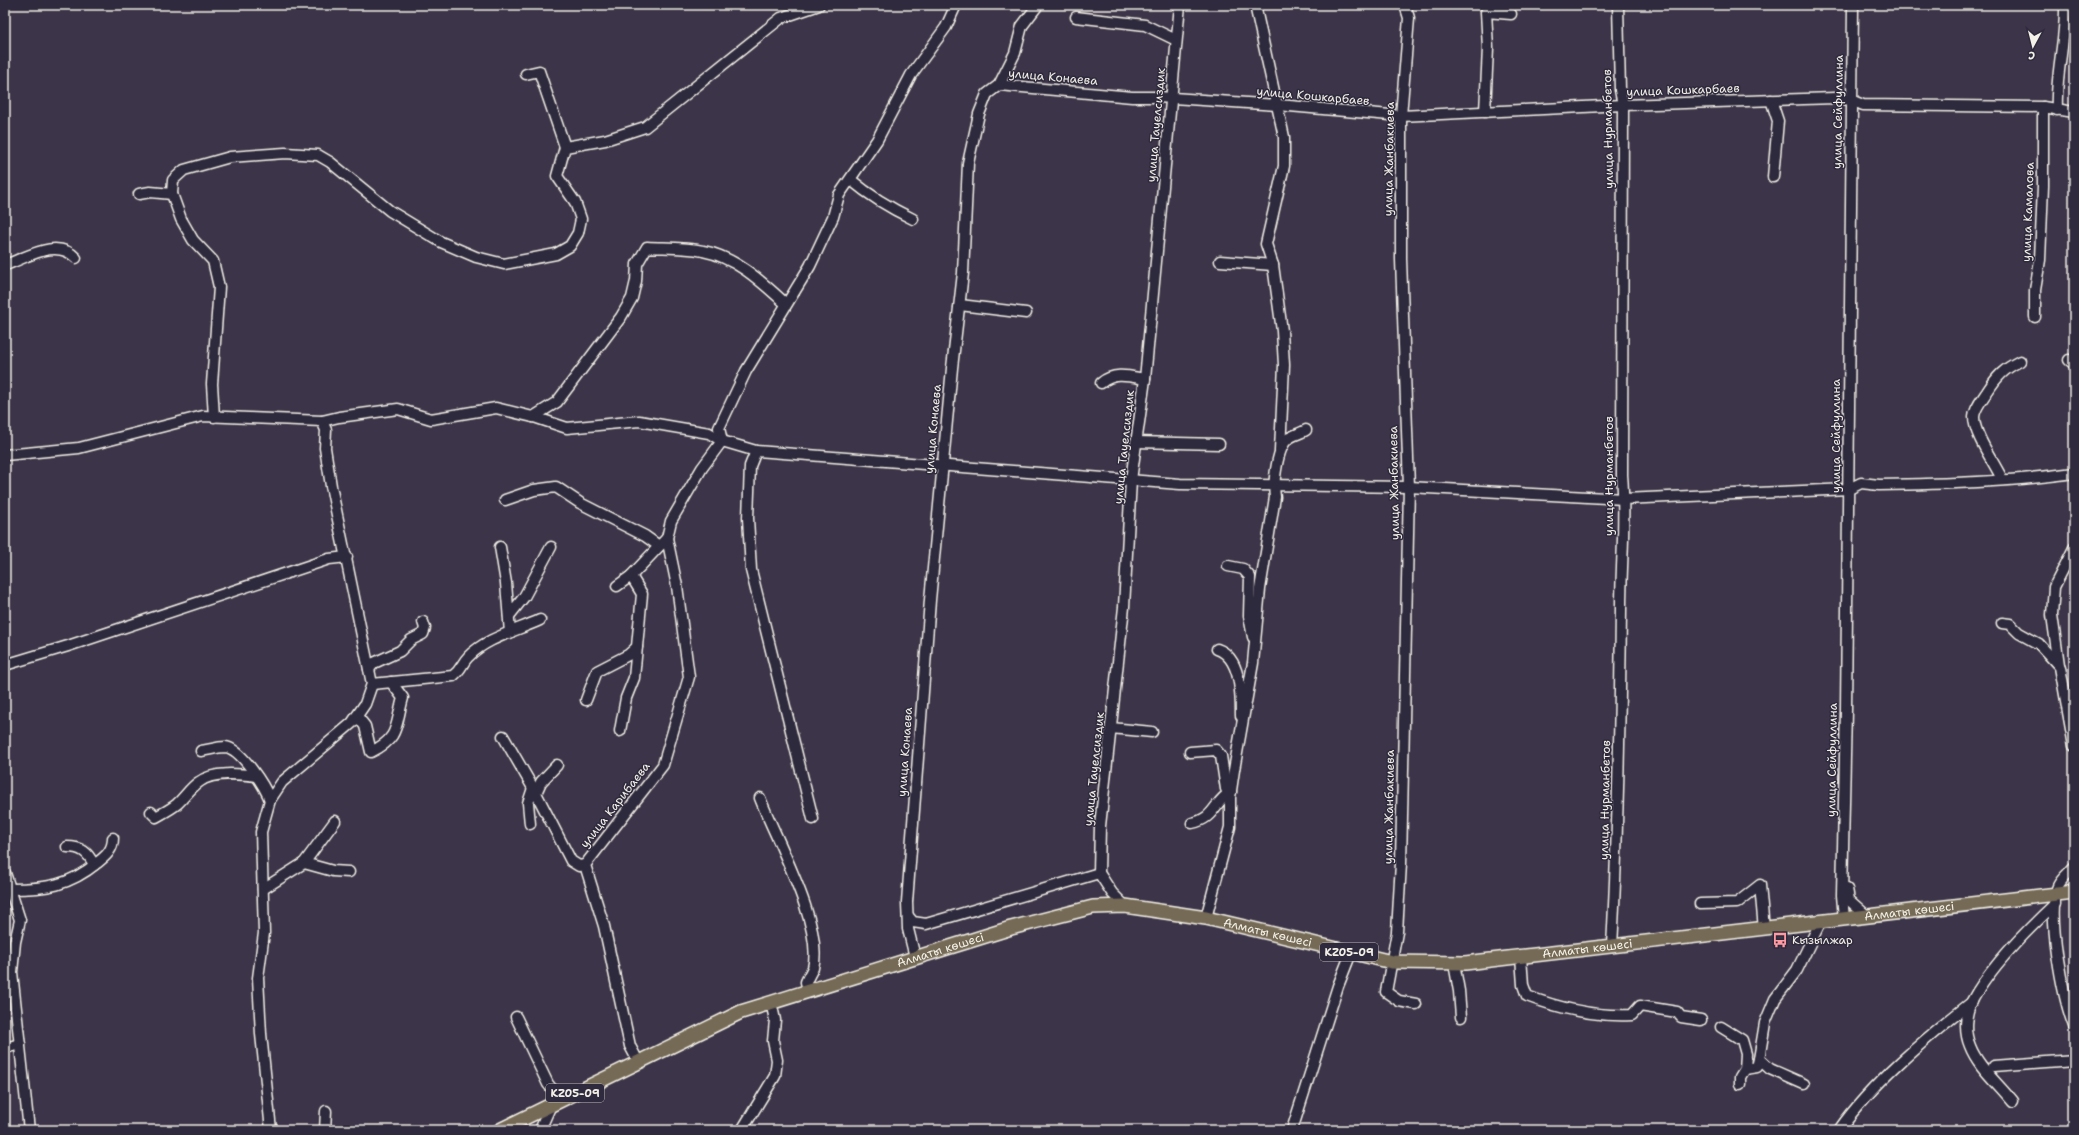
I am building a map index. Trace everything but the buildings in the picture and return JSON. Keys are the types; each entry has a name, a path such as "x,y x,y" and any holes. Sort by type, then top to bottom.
{"main road":[{"name":"Алматы көшесі","path":"643,1058 741,1012 915,957 1051,917 1093,907 1126,906 1206,918 1392,962 1454,963 1764,930 1867,916 2055,899 2074,892"},
{"name":"KZ05-09","path":"500,1130 643,1058"}],"street":[{"path":"565,147 605,140 645,127 781,18 819,5"},
{"path":"617,586 631,576 667,538 671,521 702,468 722,441 719,428 746,371 810,266 833,217 839,195 851,180 877,140 911,75 946,27 956,5"},
{"path":"999,85 1015,53 1022,26 1038,5"},
{"name":"улица Тауелсиздик","path":"1099,873 1100,826 1124,607 1131,480 1145,379 1180,5"},
{"path":"1206,918 1230,827 1231,792 1247,706 1255,646 1260,589 1275,496 1274,485 1280,454 1284,365 1282,331 1273,265 1266,244 1284,166 1284,137 1255,5"},
{"name":"улица Жанбакиева","path":"1405,5 1409,18 1401,116 1401,259 1409,487 1401,863 1397,932 1386,992 1399,1001 1416,1004"},
{"name":"улица Нурманбетов","path":"1612,947 1618,812 1620,598 1624,499 1622,475 1623,105 1620,90 1618,5"},
{"name":"улица Сейфуллина","path":"1844,919 1842,895 1849,489 1851,100 1853,5"},
{"path":"2057,110 2059,61 2065,5"},
{"path":"1486,112 1488,48 1486,12 1511,14"},
{"path":"1076,17 1145,25 1176,40"},
{"path":"214,417 212,384 219,287 213,261 193,240 180,219 172,194 173,180 184,170 230,157 285,153 318,155 330,162 390,211 441,242 476,257 504,264 556,254 570,246 578,233 581,219 575,202 557,176 565,147 539,71 526,74"},
{"name":"улица Конаева","path":"915,957 908,929 908,916 917,763 943,465 963,273 968,163 979,114 987,94 999,85 1172,99"},
{"name":"улица Кошкарбаев","path":"1172,99 1278,105 1401,116 1623,105 1835,98 1851,100 1863,105 2043,107 2074,112"},
{"path":"1771,100 1778,121 1774,177"},
{"name":"улица Камалова","path":"2035,317 2035,290 2040,260 2043,186 2043,107"},
{"path":"851,180 887,206 913,219"},
{"path":"139,194 150,192 172,194"},
{"path":"533,417 557,402 621,317 632,298 636,281 637,264 647,247 682,248 705,251 746,270 786,304"},
{"path":"5,265 52,248 61,249 76,258"},
{"path":"1220,261 1273,265"},
{"path":"960,305 1026,313"},
{"path":"2002,479 1993,458 1980,439 1974,416 1992,383 2005,368 2020,361"},
{"path":"1101,383 1108,377 1120,376 1145,379"},
{"path":"5,455 79,448 203,416 322,421 339,417 398,409 431,418 496,408 533,417 567,428 639,421 709,433 722,441 756,451 1180,484 1409,487 1624,499 1849,489 1861,483 1879,485 1985,483 2002,479 2039,478 2074,473"},
{"path":"271,1130 261,1034 258,978 264,933 262,832 270,800 282,782 330,744 357,716 365,704 372,684 350,580 347,557 331,486 325,448 326,430 322,421"},
{"path":"1280,454 1288,438 1306,430"},
{"path":"1136,442 1219,444"},
{"path":"756,451 750,466 748,518 751,570 813,819"},
{"path":"505,500 534,490 556,488 580,503 645,536 659,546"},
{"name":"улица Карибаева","path":"643,1058 630,1046 604,926 585,864 663,765 689,677 677,586 667,538"},
{"path":"500,547 510,633"},
{"path":"509,616 524,597 551,547"},
{"path":"2074,548 2054,587 2052,615 2074,746"},
{"path":"5,664 68,646 329,559 347,557"},
{"path":"1228,566 1243,569 1250,577 1249,616 1255,646"},
{"path":"620,731 626,698 634,678 642,594 631,576"},
{"path":"372,684 453,676 461,670 467,658 496,638 540,620"},
{"path":"369,668 374,663 400,651 411,640 423,634 425,628 423,622"},
{"path":"2002,623 2010,624 2019,633 2039,644 2060,667"},
{"path":"586,700 597,671 628,655 637,647"},
{"path":"1217,649 1223,651 1233,660 1238,680 1241,732"},
{"path":"357,716 365,726 371,752 383,746 395,734 403,698 391,682"},
{"path":"1111,728 1152,732"},
{"path":"503,736 534,790 571,861 579,866 585,864"},
{"path":"201,751 226,747 234,750 244,760 250,770 265,787 270,800"},
{"path":"1190,752 1216,750 1221,756 1226,789 1231,792"},
{"path":"530,824 528,803 534,790 557,765"},
{"path":"151,812 156,816 165,812 177,804 198,782 206,778 225,775 256,776"},
{"path":"1192,822 1204,820 1214,810 1223,796 1231,792"},
{"path":"760,798 802,894 811,929 814,954 813,968 806,982 808,990"},
{"path":"263,890 304,863 335,821"},
{"path":"10,889 36,889 72,881 94,866 109,852 113,845 113,838"},
{"path":"67,847 79,847 90,856 94,866"},
{"path":"304,863 333,872 349,872"},
{"name":"улица Сейфуллина","path":"1843,867 1848,900 1867,916"},
{"path":"2074,867 2058,885 2055,899 2057,950 2062,984 2074,1026"},
{"path":"5,873 20,920 15,942 12,972 29,1130"},
{"path":"908,916 913,922 926,924 1099,873 1112,893 1126,906"},
{"path":"1700,904 1737,903 1760,885 1764,930"},
{"path":"1839,1130 1869,1095 1908,1056 1972,1002 2000,960 2055,899"},
{"path":"1745,1069 1756,1067 1759,1059 1765,1023 1776,999 1797,970 1820,923"},
{"path":"1292,1130 1338,986 1351,953"},
{"path":"1521,957 1523,985 1527,996 1551,1005 1612,1016 1632,1015 1640,1006 1677,1012 1682,1017 1701,1020"},
{"path":"1454,963 1459,991 1461,1017"},
{"path":"742,1130 775,1076 777,1060 773,1041 775,1020 771,1002"},
{"path":"1972,1002 1965,1026 1969,1044 1978,1061 2012,1101"},
{"path":"516,1017 556,1102 540,1130"},
{"path":"1722,1027 1742,1040 1746,1054 1745,1069 1740,1077 1740,1084"},
{"path":"5,1048 20,1044"},
{"path":"1759,1059 1770,1069 1804,1084"},
{"path":"1993,1066 2074,1060"},
{"path":"325,1130 326,1111"}],"place":[{"name":"Кызылжар","path":"1780,940"}]}
